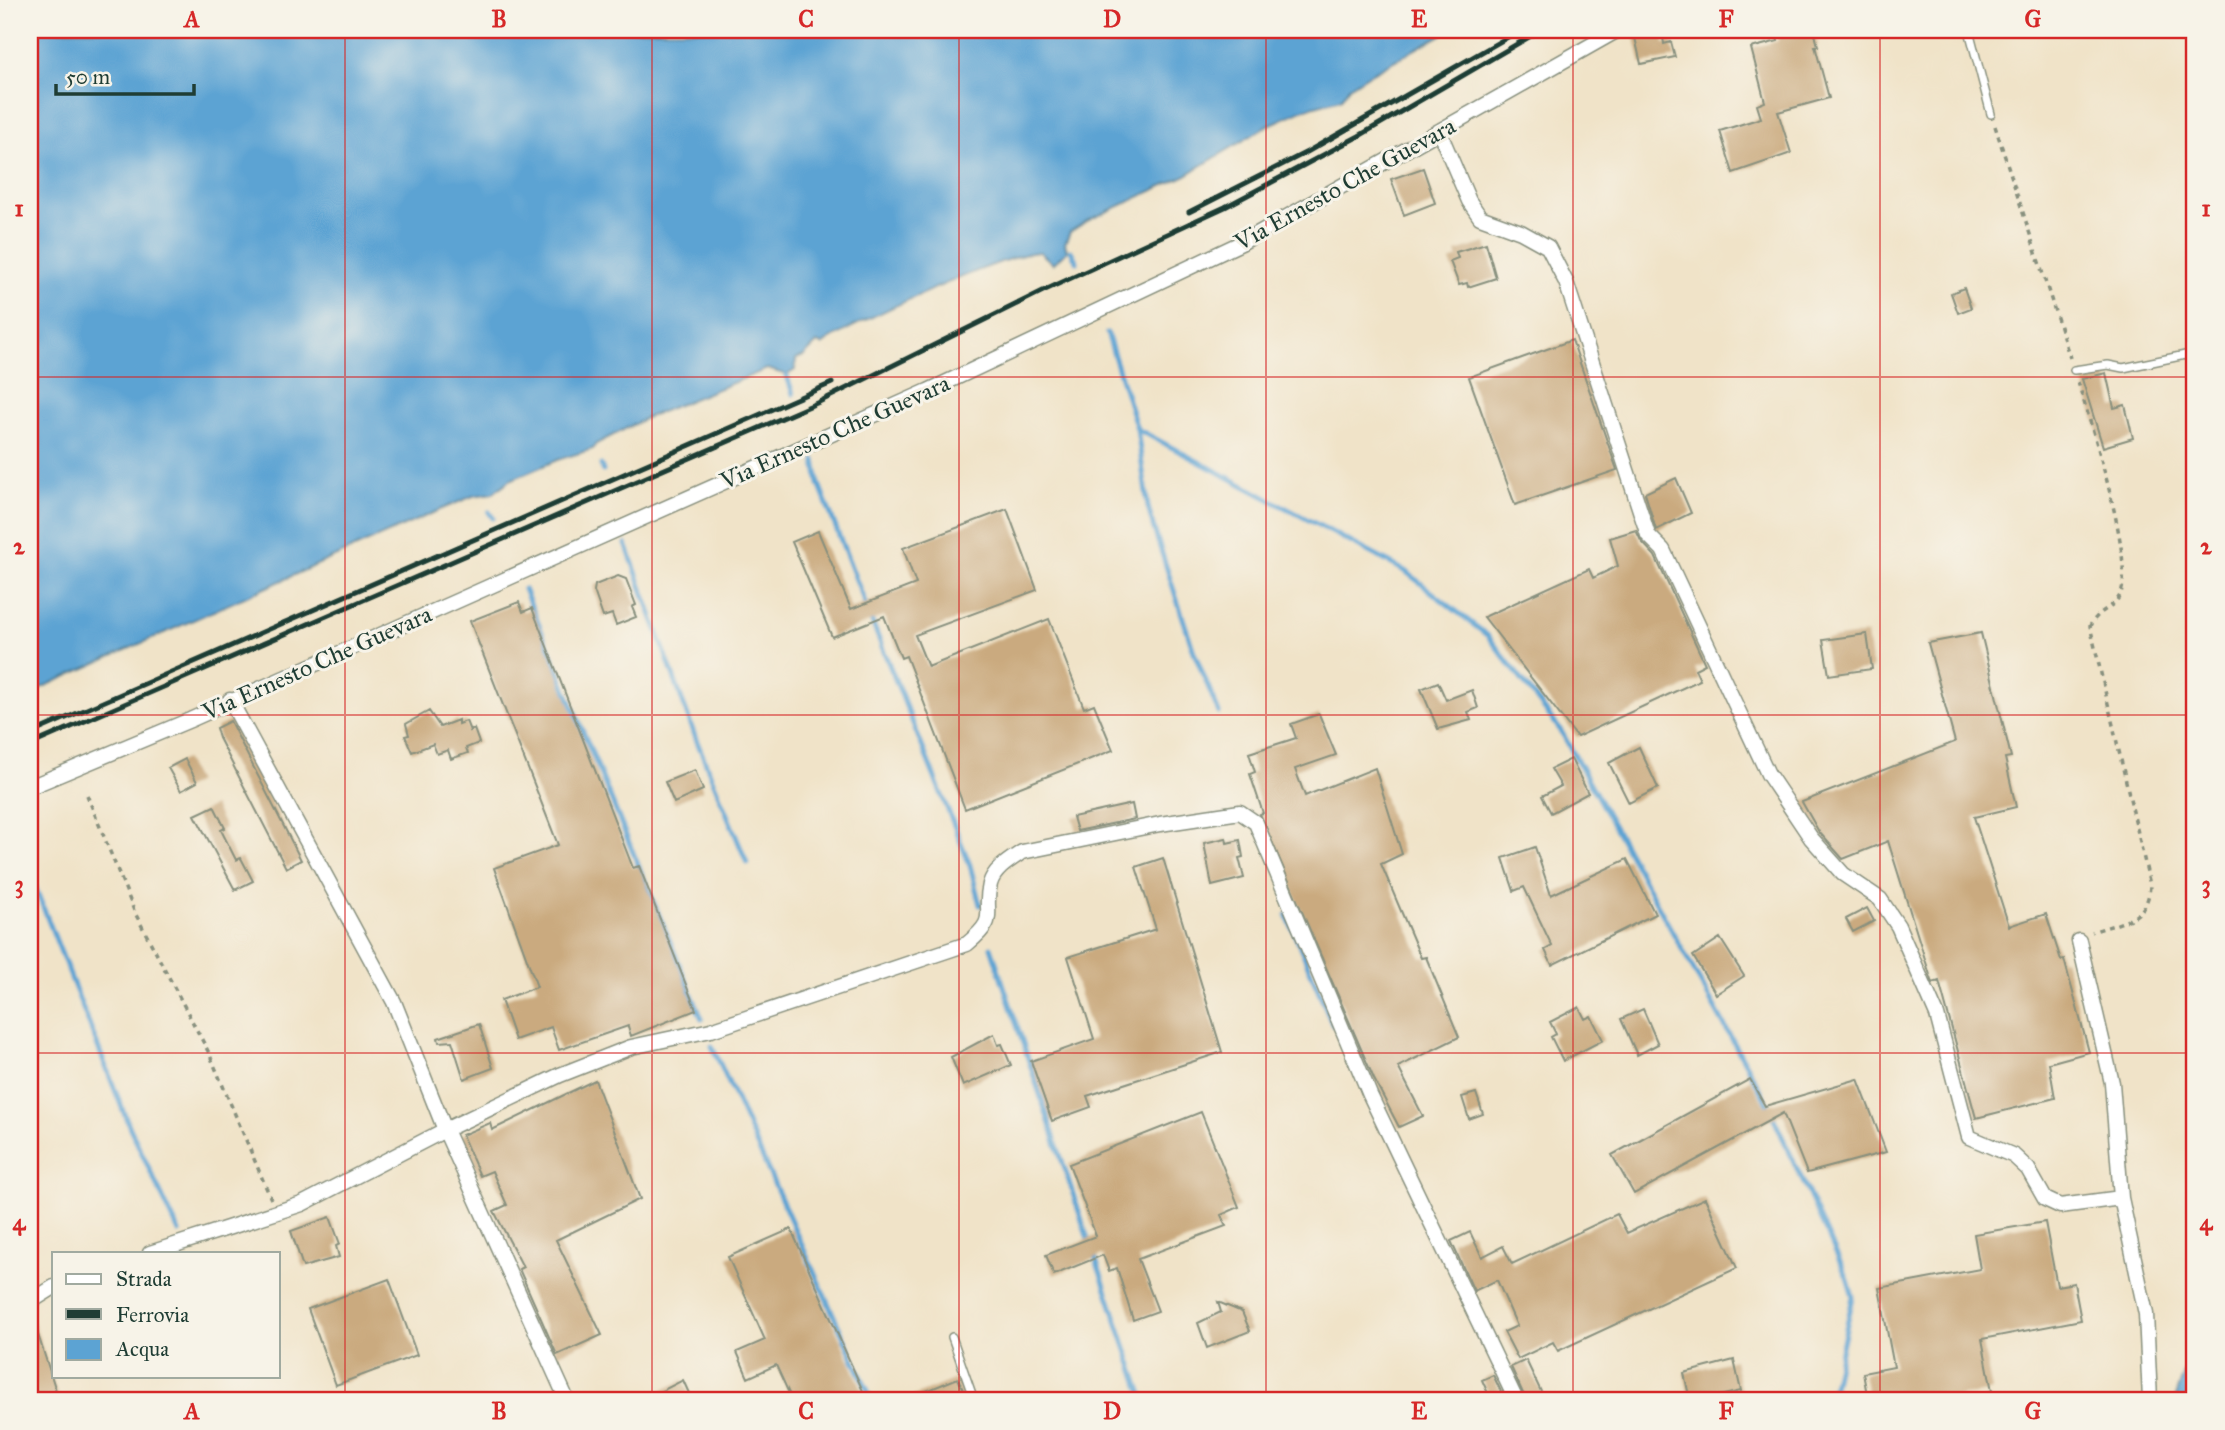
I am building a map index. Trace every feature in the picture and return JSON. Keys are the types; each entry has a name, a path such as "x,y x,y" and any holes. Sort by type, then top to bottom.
{"street":[{"name":"Via Ernesto Che Guevara","path":"30,787 190,720 229,700 928,391 1241,243 1618,30"},
{"path":"1439,131 1469,201 1480,217 1521,232 1548,247 1566,282 1648,535 1663,550 1768,774 1811,838 1843,874 1880,899 1898,926 1937,1014 1969,1137 2014,1156 2028,1169 2045,1199 2060,1206 2122,1198"},
{"path":"229,700 394,1002 445,1130 567,1400"},
{"path":"153,1252 276,1214 359,1177 445,1130 560,1075 631,1047 711,1030 967,944 985,929 990,914 990,883 1002,865 1022,852 1160,824 1240,812 1256,823 1370,1095 1516,1400"},
{"path":"2079,941 2112,1083 2122,1198 2146,1314 2150,1400"},
{"path":"30,1303 52,1288"}],"lane":[{"path":"1969,30 1991,114"},
{"path":"2192,30 2195,76"},
{"path":"2074,370 2108,365 2123,368 2195,353"},
{"path":"952,1337 974,1400"}],"path":[{"path":"1991,114 2074,370 2106,478 2120,546 2123,582 2119,598 2096,614 2090,626 2150,885 2149,901 2140,914 2088,934 2079,941"},
{"path":"87,795 135,913 209,1053 276,1214"}],"water":[{"path":"30,30 1450,30 1349,87 1341,99 1304,109 1269,125 1186,175 1087,221 1070,232 1065,243 1067,251 1053,264 1040,252 998,263 965,276 862,322 822,345 817,343 804,356 796,359 795,370 787,375 767,369 648,417 596,444 593,449 557,460 510,480 493,493 473,496 435,512 30,693"},
{"path":"2195,1339 2195,1400 2175,1400"}],"building":[{"path":"1662,30 1664,44 1671,42 1675,57 1641,64 1634,33"},
{"path":"1775,30 1814,30 1818,46 1815,46 1829,98 1778,112 1791,153 1733,173 1720,131 1761,118 1757,105 1765,102 1751,48 1778,41"},
{"path":"1423,168 1435,203 1404,215 1391,179"},
{"path":"1486,243 1496,278 1468,287 1467,283 1459,285 1450,261 1458,258 1456,252"},
{"path":"1964,288 1971,308 1958,313 1951,293"},
{"path":"1572,340 1617,470 1515,505 1469,377"},
{"path":"2106,373 2114,408 2125,405 2133,438 2103,447 2082,379"},
{"path":"1676,478 1691,513 1656,530 1645,493"},
{"path":"1007,509 1037,590 915,635 928,667 1049,619 1084,708 1094,704 1113,750 965,809 906,656 901,658 884,616 832,637 792,542 818,531 851,609 916,584 903,548"},
{"path":"1636,530 1641,541 1655,556 1705,664 1695,669 1700,680 1577,737 1484,617 1589,569 1593,578 1618,566 1610,538"},
{"path":"618,576 626,579 636,605 632,607 636,617 616,625 612,614 603,617 594,591 595,585"},
{"path":"519,602 523,612 532,608 633,868 639,866 696,1010 631,1036 628,1026 559,1050 551,1027 515,1040 501,1000 537,987 494,868 558,845 470,621"},
{"path":"1981,633 2011,757 2005,758 2016,807 1974,817 2009,926 2046,914 2061,960 2064,959 2089,1052 2049,1063 2055,1098 1976,1118 1939,981 1933,983 1930,975 1888,841 1843,859 1819,832 1802,802 1955,742 1928,643"},
{"path":"1867,634 1872,669 1829,675 1823,640"},
{"path":"1438,682 1446,700 1472,690 1478,708 1468,712 1471,720 1438,729 1421,689"},
{"path":"429,711 440,727 458,720 458,724 466,721 470,731 474,729 479,743 466,748 468,753 451,759 448,750 437,754 433,744 412,752 405,736 409,735 406,724"},
{"path":"1319,714 1336,755 1295,769 1305,796 1375,768 1402,854 1381,864 1421,958 1426,957 1459,1037 1398,1067 1423,1116 1399,1127 1374,1079 1260,814 1263,813 1250,774 1255,772 1249,753 1296,738 1291,724"},
{"path":"230,721 301,860 286,868 219,738 216,728"},
{"path":"1639,747 1658,788 1629,803 1609,763"},
{"path":"185,759 197,782 181,791 168,768"},
{"path":"1571,759 1588,793 1551,813 1542,796 1561,786 1551,769"},
{"path":"695,770 703,790 674,803 665,782"},
{"path":"1132,804 1135,819 1077,831 1073,817"},
{"path":"214,806 225,828 221,830 236,860 241,858 253,881 235,890 195,815"},
{"path":"1226,838 1227,843 1240,840 1243,857 1239,858 1244,878 1212,886 1204,843"},
{"path":"1535,847 1551,895 1627,859 1655,914 1552,965 1545,950 1552,946 1524,887 1514,891 1503,858"},
{"path":"1163,858 1222,1052 1087,1096 1091,1107 1052,1121 1031,1061 1094,1039 1068,957 1156,929 1136,867"},
{"path":"1867,908 1874,921 1853,932 1846,919"},
{"path":"1720,938 1744,976 1716,994 1693,956"},
{"path":"1579,1007 1585,1019 1591,1016 1603,1040 1563,1061 1551,1037 1556,1034 1550,1022"},
{"path":"1643,1009 1658,1044 1637,1055 1621,1019"},
{"path":"479,1024 493,1068 464,1079 452,1041 439,1042 438,1038"},
{"path":"994,1034 998,1045 1002,1044 1011,1065 963,1086 951,1057"},
{"path":"1750,1079 1765,1106 1858,1079 1886,1152 1807,1173 1783,1113 1634,1194 1612,1155"},
{"path":"595,1080 640,1199 556,1240 602,1335 557,1355 519,1269 523,1267 494,1211 507,1205 492,1171 480,1176 462,1135 490,1123 492,1130"},
{"path":"1476,1093 1483,1114 1469,1119 1462,1097"},
{"path":"1201,1112 1239,1207 1221,1215 1226,1226 1138,1259 1158,1311 1133,1320 1117,1268 1109,1271 1103,1255 1054,1275 1046,1255 1096,1236 1069,1164"},
{"path":"1705,1198 1737,1268 1558,1351 1553,1342 1518,1359 1504,1332 1517,1326 1497,1280 1474,1291 1451,1241 1470,1232 1482,1257 1503,1246 1512,1264 1617,1214 1627,1233"},
{"path":"330,1217 340,1244 336,1246 339,1257 303,1267 291,1231"},
{"path":"2045,1222 2057,1286 2074,1283 2081,1320 1982,1339 1992,1391 1942,1400 1868,1400 1863,1373 1894,1367 1879,1288 1980,1269 1974,1234"},
{"path":"791,1229 867,1400 792,1400 776,1365 748,1378 737,1352 765,1340 728,1257"},
{"path":"389,1279 417,1355 336,1385 308,1309"},
{"path":"1218,1302 1242,1312 1250,1331 1207,1348 1198,1323 1221,1312"},
{"path":"30,1319 33,1319 59,1400 30,1400"},
{"path":"1526,1360 1545,1400 1526,1400 1511,1367"},
{"path":"1734,1360 1741,1391 1719,1396 1720,1400 1690,1400 1684,1373"},
{"path":"1493,1375 1505,1400 1491,1400 1482,1380"},
{"path":"958,1378 967,1400 904,1400"},
{"path":"683,1380 692,1400 644,1400"}],"waterway":[{"path":"1071,251 1077,262"},
{"path":"1107,333 1137,429 1148,507 1154,529 1194,652 1219,713"},
{"path":"787,376 793,394"},
{"path":"1137,429 1405,571 1488,636 1561,731 1763,1095 1847,1277 1853,1297 1830,1400"},
{"path":"815,460 819,484 867,608"},
{"path":"601,465 603,471"},
{"path":"489,512 493,518"},
{"path":"626,544 696,739 747,863"},
{"path":"524,589 702,1019"},
{"path":"870,617 970,865 980,905"},
{"path":"30,874 130,1128 179,1232"},
{"path":"1287,915 1333,1025"},
{"path":"991,947 1090,1245"},
{"path":"712,1046 872,1400"},
{"path":"1094,1254 1144,1400"},
{"path":"567,1384 575,1400"}],"railway":[{"path":"1189,212 1307,152 1520,30"},
{"path":"30,745 819,402 1043,291 1225,207 1359,136 1541,30"},
{"path":"34,732 832,383"}]}
